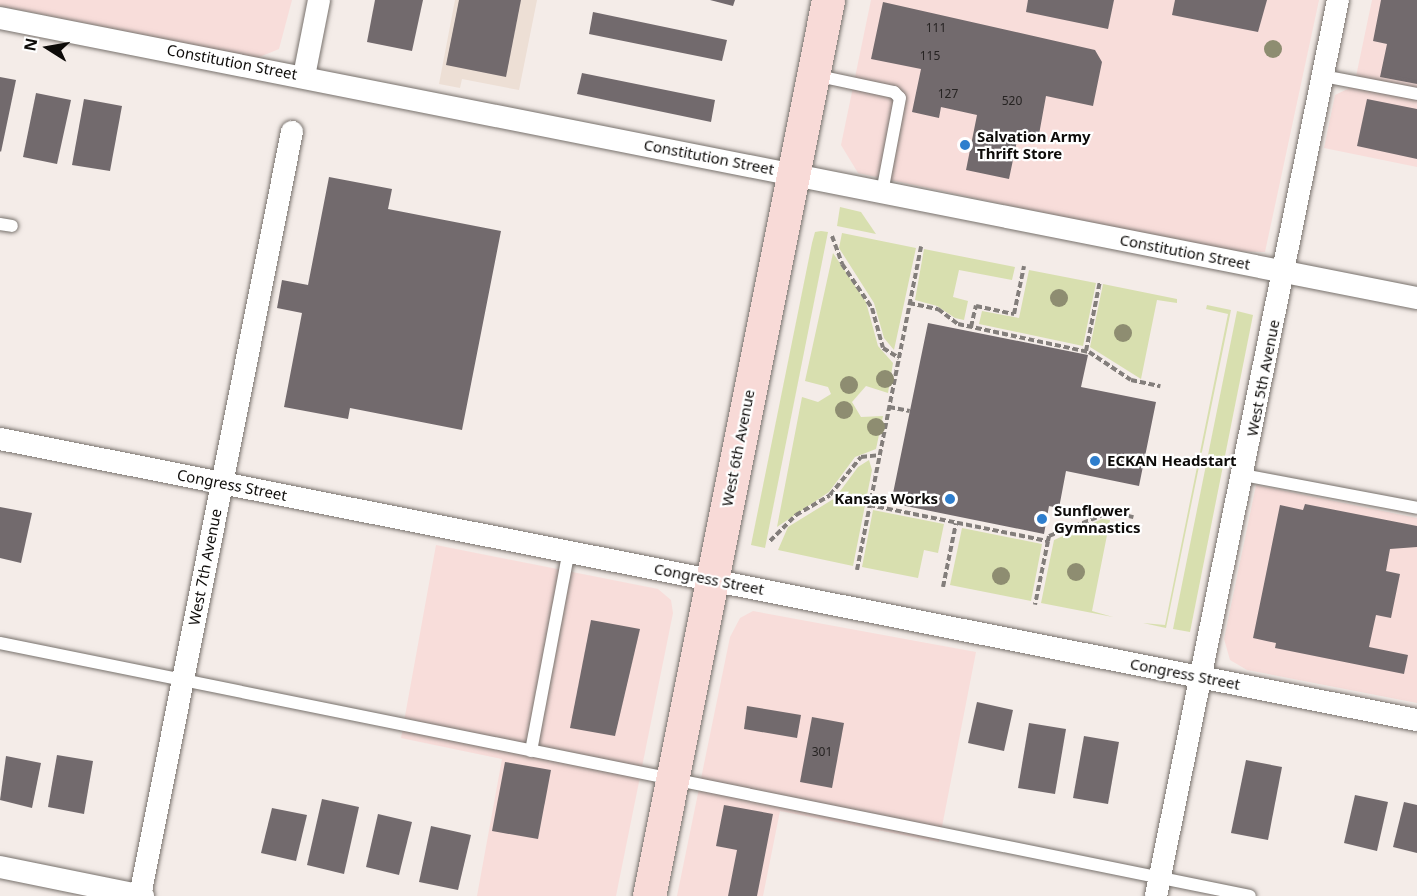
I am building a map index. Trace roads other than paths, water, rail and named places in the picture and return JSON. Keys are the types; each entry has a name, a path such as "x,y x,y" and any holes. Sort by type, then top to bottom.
{"main road":[{"name":"West 6th Avenue","path":"649,896 828,0"}],"street":[{"path":"304,76 319,0"},
{"name":"West 5th Avenue","path":"1158,887 1338,0"},
{"name":"Constitution Street","path":"0,18 304,76 1417,298"},
{"name":"West 7th Avenue","path":"141,896 292,132"},
{"name":"Congress Street","path":"0,439 569,550 1417,720"},
{"path":"0,867 141,896"}],"lane":[{"path":"812,75 894,92 900,98 882,192"},
{"path":"1323,76 1417,94"},
{"path":"1243,475 1417,508"},
{"path":"531,751 569,550"},
{"path":"0,643 672,779 1158,887 1250,896"}],"place":[{"name":"Salvation Army Thrift Store","path":"965,145"},
{"name":"ECKAN Headstart","path":"1095,461"},
{"name":"Kansas Works","path":"950,499"},
{"name":"Sunflower Gymnastics","path":"1042,519"}]}
